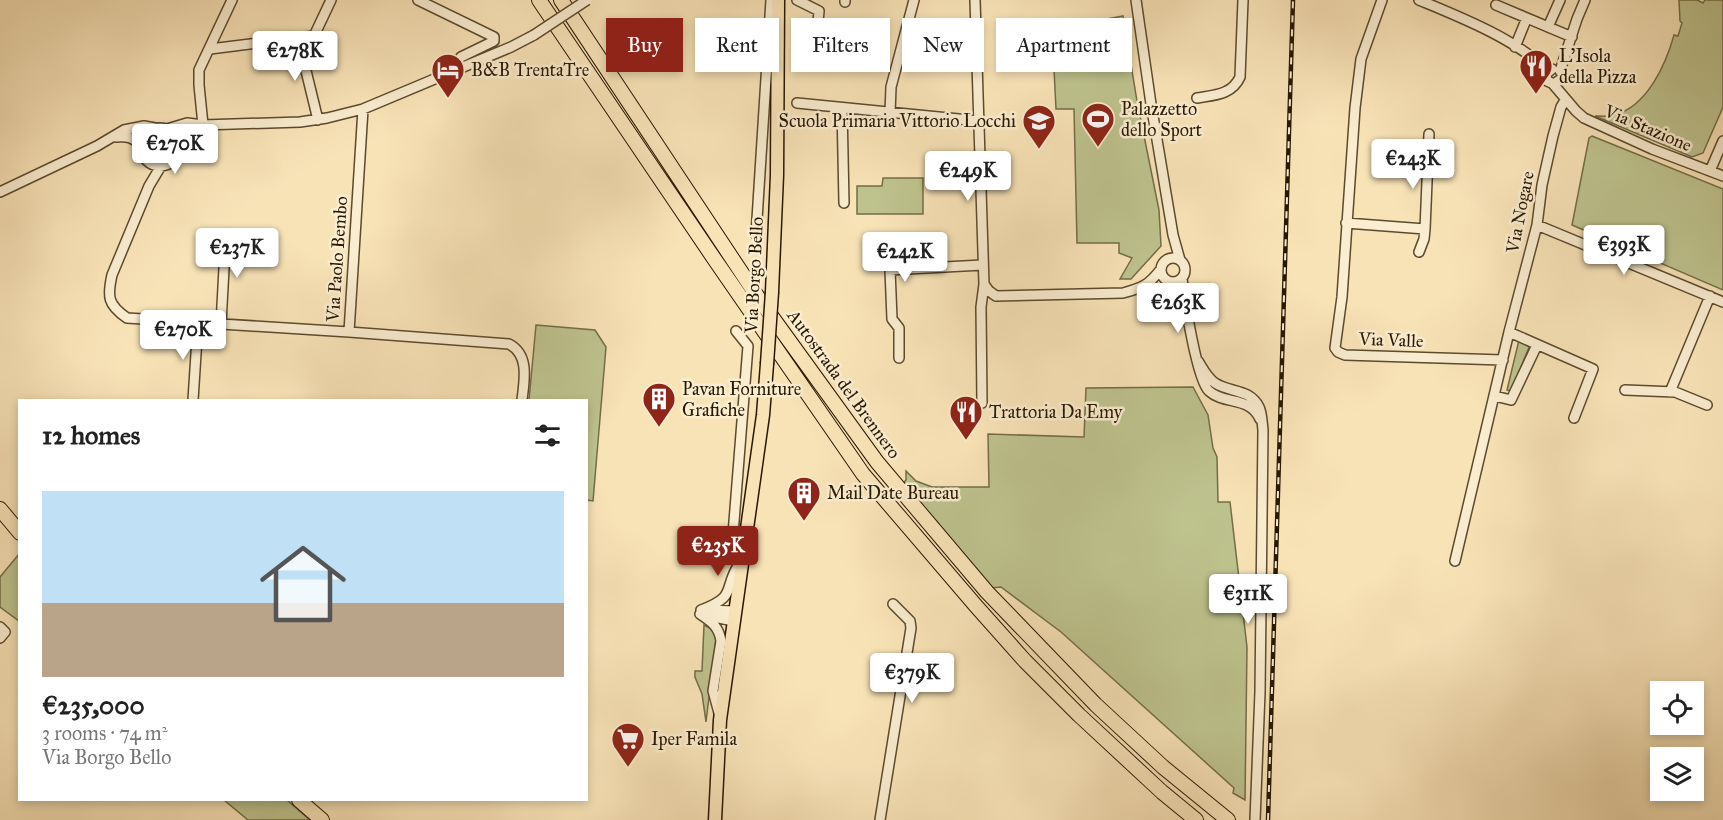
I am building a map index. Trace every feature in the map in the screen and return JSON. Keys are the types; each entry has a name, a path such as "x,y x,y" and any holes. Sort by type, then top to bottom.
{"highway":[{"name":"Autostrada del Brennero","path":"539,0 863,474 1025,661 1087,723 1196,820"},
{"name":"Autostrada del Brennero","path":"561,0 759,299 877,462 987,592 1096,705 1163,767 1228,820"},
{"path":"0,509 18,531"},
{"path":"300,801 322,820"}],"main road":[{"name":"Via Borgo Bello","path":"715,820 720,720 763,415 767,364 777,175 778,0"}],"street":[{"path":"203,125 198,85 200,70 232,0"},
{"path":"210,50 314,36 331,0"},
{"path":"418,0 494,37 494,41 461,57 453,70"},
{"path":"0,192 124,130 144,126 167,129 187,123 203,125 300,122 363,109 511,47 534,35 587,0"},
{"name":"Via Borgo Bello","path":"756,235 771,0"},
{"path":"797,0 819,11 818,18"},
{"path":"890,113 891,87 914,0"},
{"path":"975,0 984,284 981,308 982,403"},
{"path":"1136,0 1174,239 1185,270 1182,278 1198,371 1202,383 1209,391 1220,398 1244,403 1251,408 1258,415 1263,430 1260,692 1255,820"},
{"path":"1197,98 1229,91 1240,77 1244,0"},
{"name":"Via Valle","path":"1382,0 1361,59 1355,108 1340,316 1334,345 1338,352 1345,355 1503,360"},
{"name":"Via Stazione","path":"1419,0 1476,24 1515,47 1552,73 1566,99 1576,111 1592,122 1652,149 1723,176"},
{"path":"1548,27 1560,0"},
{"path":"1552,73 1572,37 1585,0"},
{"path":"1496,5 1526,20 1572,37"},
{"path":"1515,47 1526,20"},
{"path":"298,38 318,120"},
{"name":"Via Nogare","path":"1455,561 1509,332 1537,225 1542,185 1553,136 1561,107 1566,99"},
{"path":"796,103 979,121"},
{"path":"842,108 844,203"},
{"name":"Via Paolo Bembo","path":"363,109 349,332 509,344 518,351 524,363 522,399"},
{"path":"177,139 188,130 203,125"},
{"path":"155,128 144,136 141,152 149,162 160,166 167,165 176,157 179,145 177,139 167,129"},
{"path":"1419,252 1425,229 1429,134"},
{"path":"113,137 126,136 135,139 141,146"},
{"path":"1710,171 1723,141"},
{"path":"149,162 149,186"},
{"path":"160,166 149,186 112,275 109,298 116,310 127,318 349,332"},
{"path":"1346,223 1425,229"},
{"path":"1537,225 1723,302"},
{"path":"1152,282 1167,259 1174,239"},
{"path":"220,243 225,250 221,324"},
{"path":"1167,259 1180,260"},
{"path":"899,358 899,328 892,319 890,270 982,265"},
{"path":"1161,269 1161,274 1185,301"},
{"path":"984,284 996,296 1123,293 1152,282 1182,278"},
{"path":"1670,392 1710,296"},
{"path":"193,399 198,323"},
{"name":"Via Borgo Bello","path":"720,720 713,691 721,641 720,632 701,612 726,597 732,574 744,554 735,543 734,534 748,346 736,332"},
{"path":"1509,332 1593,369 1574,418"},
{"path":"1495,396 1511,400 1537,345"},
{"path":"1625,390 1675,392 1707,405"},
{"path":"880,820 911,628 910,621 893,604"},
{"path":"701,612 734,616"},
{"path":"0,627 4,632 0,638"}],"green space":[{"path":"1679,0 1697,0 1703,3 1705,0 1723,0 1723,107 1703,153 1692,157 1595,116 1612,116 1626,110 1645,94 1653,83 1666,59 1674,35 1678,36 1682,23"},
{"path":"1132,71 1159,210 1161,246 1131,279 1120,279 1132,258 1119,253 1119,243 1077,243 1074,109 1056,109 1054,72"},
{"path":"1592,136 1723,189 1723,290 1572,225 1589,138"},
{"path":"883,178 923,178 923,214 857,214 857,186 882,186"},
{"path":"536,325 595,330 606,347 593,501 588,500 588,399 529,399"},
{"path":"1519,340 1530,345 1511,391 1507,390"},
{"path":"1193,387 1208,415 1213,448 1217,457 1218,502 1230,502 1247,647 1245,800 1233,793 1234,788 1061,632 1001,587 991,588 943,534 904,482 906,471 916,481 932,487 989,487 988,434 1084,437 1086,388"},
{"path":"18,555 18,620 0,607 0,577"},
{"path":"704,625 712,629 716,639 706,722 702,694 695,677 695,671 702,671"},
{"path":"225,801 288,801 310,820 248,820"}],"railway":[{"path":"1268,820 1293,0"}],"place":[{"name":"L'Isola della Pizza","path":"1536,95"},
{"name":"B&B TrentaTre","path":"448,99"},
{"name":"Palazzetto dello Sport","path":"1098,148"},
{"name":"Scuola Primaria Vittorio Locchi","path":"1039,150"},
{"name":"Pavan Forniture Grafiche","path":"659,428"},
{"name":"Trattoria Da Emy","path":"966,441"},
{"name":"Mail Date Bureau","path":"804,522"},
{"name":"Iper Famila","path":"628,768"}]}
